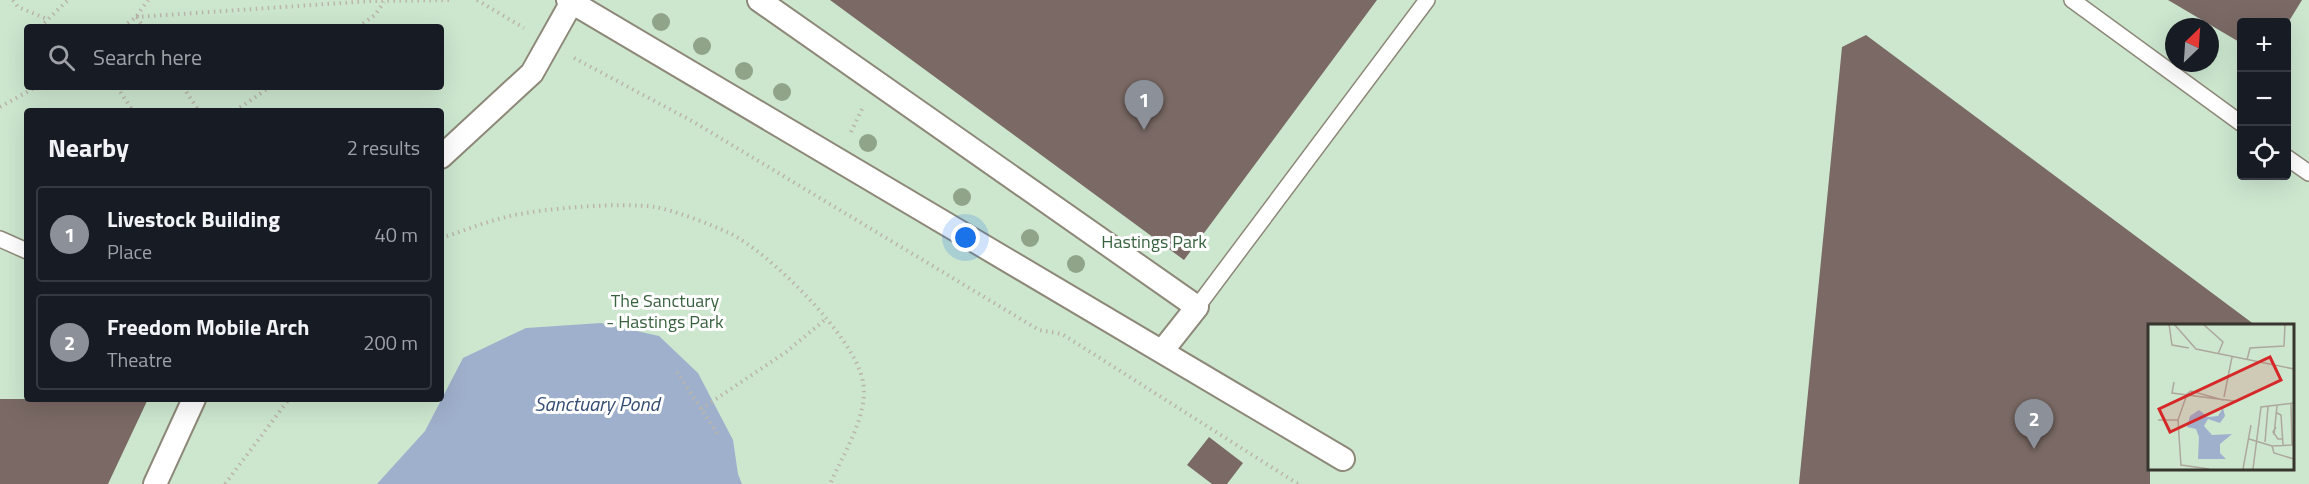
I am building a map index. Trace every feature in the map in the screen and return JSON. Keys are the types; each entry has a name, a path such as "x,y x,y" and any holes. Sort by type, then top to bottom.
{"street":[{"path":"759,0 1197,307 1162,350"},
{"path":"444,154 532,73 571,1 1342,459"},
{"path":"155,484 193,402"}],"lane":[{"path":"1197,307 1427,0"},
{"path":"2072,0 2237,121"},
{"path":"2291,160 2309,173"},
{"path":"0,239 24,250"}],"path":[{"path":"13,0 18,7 46,20"},
{"path":"43,24 68,0"},
{"path":"127,24 136,17 148,0"},
{"path":"136,17 448,0"},
{"path":"477,0 524,28"},
{"path":"362,24 375,15 384,2"},
{"path":"136,17 141,24"},
{"path":"573,57 692,121 1039,330 1062,334 1298,484"},
{"path":"837,160 875,81"},
{"path":"0,107 31,90"},
{"path":"119,90 131,108"},
{"path":"185,90 197,108"},
{"path":"239,108 266,90"},
{"path":"444,237 511,216 606,205 656,207 730,233 774,265 827,318 857,360 864,383 862,410 830,484"},
{"path":"701,409 786,352 827,318"},
{"path":"677,372 719,436"},
{"path":"225,484 287,402"}],"green space":[{"name":"Hastings Park","path":"0,0 2309,0 2309,484 0,484"}],"water":[{"name":"Sanctuary Pond","path":"601,323 659,336 698,373 733,440 738,474 742,484 377,484 425,431 440,402 444,402 444,394 463,358 526,328"}],"building":[{"path":"830,0 1377,0 1184,260"},
{"path":"2168,0 2302,0 2291,18 2237,18 2237,41 2219,30 2219,18 2199,18"},
{"path":"1866,35 2254,324 2148,324 2148,469 2150,469 2150,484 1799,484 1842,47"},
{"path":"0,399 24,399 24,402 147,402 108,484 0,484"},
{"path":"1209,437 1243,463 1227,484 1212,484 1187,465"}],"place":[{"name":"Livestock Building","path":"1144,130"},
{"name":"Freedom Mobile Arch","path":"2034,449"}],"park label":[{"name":"The Sanctuary - Hastings Park","path":"665,311"}]}
